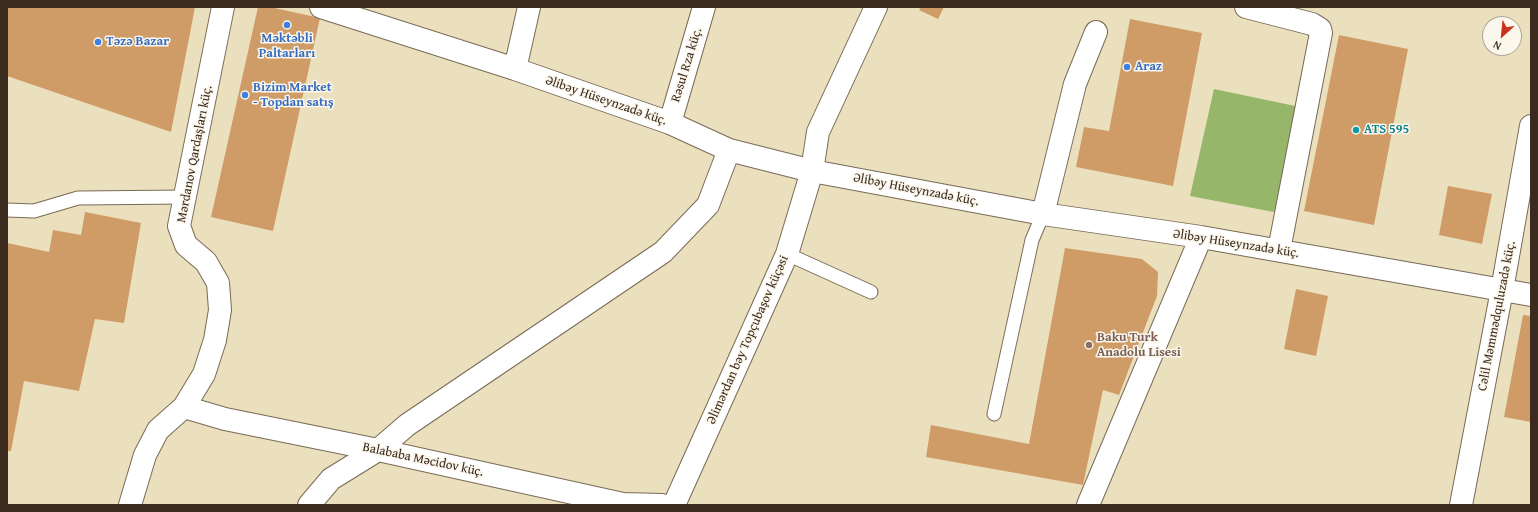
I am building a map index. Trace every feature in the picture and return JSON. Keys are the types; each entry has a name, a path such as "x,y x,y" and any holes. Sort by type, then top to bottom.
{"street":[{"name":"Mərdanov Qardaşları küç.","path":"130,505 145,455 158,430 184,407 204,374 215,340 220,310 218,283 206,262 186,245 179,226 223,7"},
{"name":"Əlibəy Hüseynzadə küç.","path":"322,7 515,69 670,123 729,150 812,170 1043,214 1201,237 1531,295"},
{"path":"515,69 529,7"},
{"name":"Rəsul Rza küç.","path":"670,123 704,7"},
{"name":"Əlimərdan bəy Topçubaşov küçəsi","path":"674,505 787,254 812,170 818,132 876,7"},
{"path":"1246,7 1312,24 1320,29 1321,33 1278,250"},
{"path":"1043,214 1075,84 1096,32"},
{"name":"Cəlil Məmmədquluzadə küç.","path":"1461,505 1502,290 1531,126"},
{"path":"309,505 331,480 378,450 407,425 663,252 708,205 729,150"},
{"path":"1088,505 1201,237"},
{"name":"Balababa Məcidov küç.","path":"184,407 225,419 378,450 623,504 662,505"}],"lane":[{"path":"7,210 34,211 78,198 186,197"},
{"path":"994,414 1032,240 1043,214"},
{"path":"787,254 871,292"}],"green space":[{"path":"1214,89 1300,107 1279,213 1190,196"}],"building":[{"name":"Tәzә Bazar","path":"7,7 195,7 171,132 7,76"},
{"path":"258,7 270,7 320,18 273,231 211,217"},
{"path":"921,7 944,7 938,19 919,10"},
{"path":"1130,19 1202,33 1173,186 1076,167 1084,127 1109,131"},
{"name":"ATS 595","path":"1339,35 1408,49 1374,225 1304,211"},
{"path":"1448,186 1492,194 1482,244 1439,235"},
{"path":"85,212 141,223 124,323 95,319 79,391 24,381 11,451 7,451 7,243 49,252 53,230 81,235"},
{"path":"1065,248 1142,259 1158,272 1157,296 1119,395 1103,390 1083,485 926,457 931,425 1029,444"},
{"path":"1296,289 1328,296 1316,356 1284,349"},
{"path":"1523,315 1531,316 1531,422 1504,417"}],"place":[{"name":"Mәktәbli Paltarları","path":"287,25"},
{"name":"Tәzә Bazar","path":"98,42"},
{"name":"Araz","path":"1127,67"},
{"name":"Bizim Market - Topdan satış","path":"245,95"},
{"name":"ATS 595","path":"1356,130"},
{"name":"Baku Turk Anadolu Lisesi","path":"1089,345"}]}
